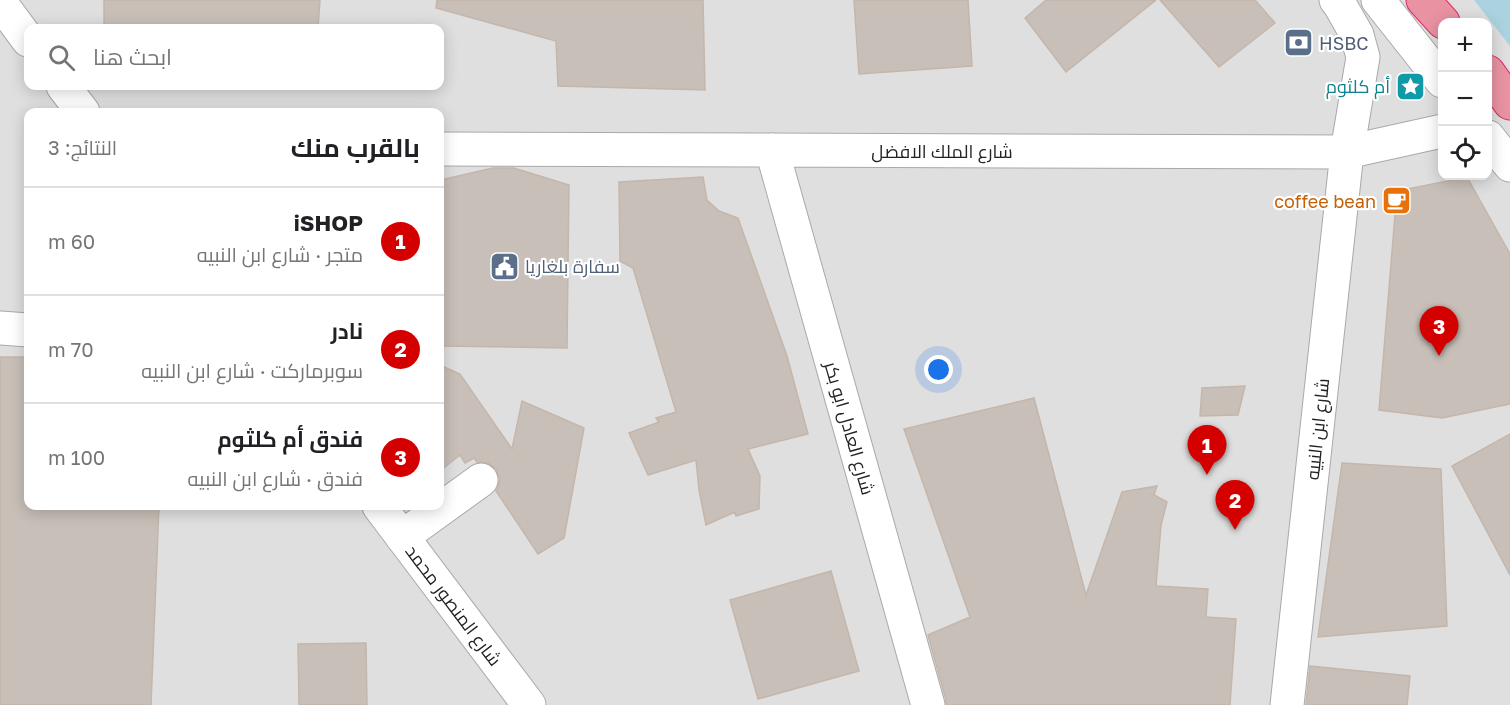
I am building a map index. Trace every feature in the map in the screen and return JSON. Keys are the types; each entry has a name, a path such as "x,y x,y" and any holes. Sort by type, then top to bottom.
{"highway":[{"path":"1423,0 1439,18"},
{"path":"1492,78 1510,104"}],"street":[{"name":"شارع ابن النبيه","path":"1287,705 1347,152 1363,57 1357,35 1336,0"},
{"path":"1378,0 1438,75"},
{"path":"0,2 24,35"},
{"path":"66,90 80,108"},
{"name":"شارع الملك الافضل","path":"444,149 1347,152 1438,132"},
{"path":"1492,142 1510,165"},
{"name":"شارع العادل ابو بكر","path":"772,150 928,705"},
{"path":"0,328 24,330"},
{"path":"444,507 482,480"},
{"name":"شارع المنصور محمد","path":"382,510 529,705"},
{"path":"402,537 440,510"}],"shaded area":[{"path":"0,0 1510,0 1510,705 0,705"}],"water":[{"path":"1474,0 1510,0 1510,46 1492,23 1492,18 1488,18"}],"building":[{"path":"104,0 320,0 318,24 104,24"},
{"path":"437,0 703,0 705,90 558,86 556,41 436,8"},
{"path":"854,0 968,0 972,66 859,74"},
{"path":"1046,0 1156,0 1066,72 1025,18"},
{"path":"1160,0 1255,0 1275,23 1219,67"},
{"name":"سفارة بلغاريا","path":"493,168 514,168 569,185 567,348 444,346 444,179"},
{"path":"703,177 707,200 719,211 738,218 787,356 808,434 748,449 760,476 759,509 736,516 735,512 706,525 696,460 648,475 629,433 659,422 656,418 676,412 633,268 620,261 619,182"},
{"path":"1452,180 1469,180 1510,254 1510,404 1442,418 1379,410 1397,191"},
{"path":"0,357 24,357 24,510 159,510 151,705 0,705"},
{"path":"444,367 460,374 512,449 522,401 584,428 564,538 538,554 496,491 500,479 496,469 488,463 477,462 474,458 465,463 460,455 444,468"},
{"path":"1245,386 1238,415 1200,416 1202,388"},
{"path":"1034,398 1086,595 1122,492 1157,486 1154,495 1167,502 1161,525 1156,586 1208,589 1206,617 1236,619 1230,705 946,705 928,635 970,617 904,429"},
{"path":"1510,434 1510,575 1452,466"},
{"path":"1342,463 1441,469 1447,626 1318,637"},
{"path":"831,571 859,671 758,699 730,600"},
{"path":"366,643 367,705 299,705 298,644"},
{"path":"1310,666 1410,676 1407,705 1306,705"}],"place":[{"name":"HSBC","path":"1298,43"},
{"name":"أم كلثوم","path":"1411,86"},
{"name":"coffee bean","path":"1397,201"},
{"name":"سفارة بلغاريا","path":"504,266"},
{"name":"فندق أم كلثوم","path":"1439,356"},
{"name":"iSHOP","path":"1207,475"},
{"name":"نادر","path":"1235,530"}]}
